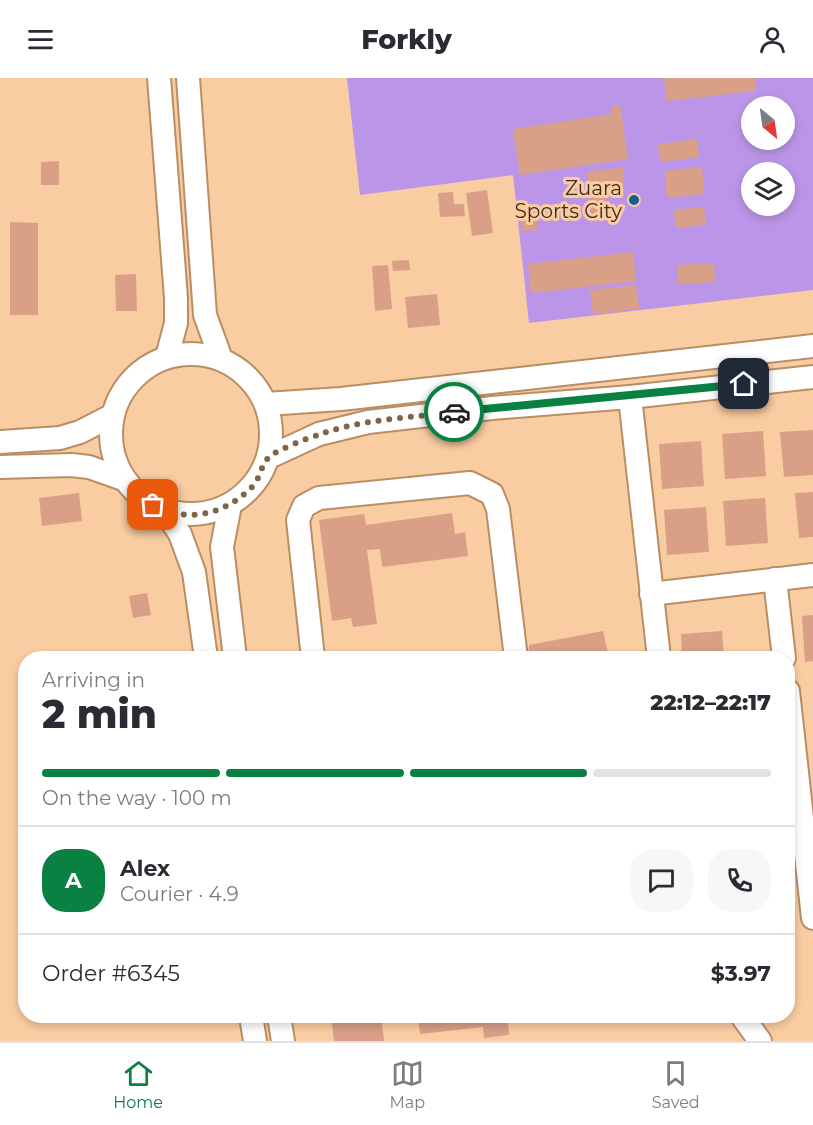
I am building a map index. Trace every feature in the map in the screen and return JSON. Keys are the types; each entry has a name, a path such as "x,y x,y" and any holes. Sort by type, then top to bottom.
{"street":[{"path":"159,78 176,298 176,324 167,357"},
{"path":"188,78 205,315 221,359"},
{"path":"266,404 341,399 813,346"},
{"path":"194,354 221,359 240,370 255,385 266,404 271,421 272,439 269,456 255,484 231,505 209,513 187,515 165,511 141,498 123,479 111,448 113,415 124,390 143,370 167,357 194,354"},
{"path":"269,456 319,434 368,422 813,377"},
{"path":"630,396 658,651"},
{"path":"0,442 60,438 80,432 113,415"},
{"path":"0,468 71,465 89,467 123,479"},
{"path":"312,651 298,520 304,506 319,498 470,483 492,494 498,509 515,651"},
{"path":"231,505 222,547 234,651"},
{"path":"165,511 180,534 194,572 205,651"},
{"path":"651,594 813,575"},
{"path":"775,579 783,651"},
{"path":"795,755 813,918"},
{"path":"252,1023 255,1041"},
{"path":"280,1023 283,1041"},
{"path":"747,1023 760,1041"}],"shaded area":[{"name":"Zuara Sports City","path":"347,78 813,78 813,290 529,323 513,175 360,195"}],"building":[{"path":"664,78 755,78 756,91 666,101"},
{"path":"620,105 628,159 520,175 513,129 612,114 611,107"},
{"path":"697,139 699,157 661,162 658,144"},
{"path":"59,161 59,185 41,185 41,162"},
{"path":"702,167 704,194 667,198 665,171"},
{"path":"623,168 624,186 589,190 587,171"},
{"path":"487,190 493,233 472,236 466,193"},
{"path":"453,192 454,204 464,204 465,216 440,217 438,193"},
{"path":"605,194 607,213 592,215 589,195"},
{"path":"704,207 706,225 676,228 674,210"},
{"path":"537,208 537,230 522,231 522,209"},
{"path":"10,222 38,223 38,315 10,315"},
{"path":"633,252 636,281 531,293 528,264"},
{"path":"409,260 410,270 393,271 392,261"},
{"path":"714,263 715,282 678,284 678,265"},
{"path":"388,265 392,309 375,311 372,266"},
{"path":"136,274 137,311 116,311 115,275"},
{"path":"636,285 639,309 593,314 590,290"},
{"path":"437,294 440,325 408,328 405,297"},
{"path":"813,430 813,475 784,477 780,432"},
{"path":"763,431 766,476 725,479 722,434"},
{"path":"701,441 704,486 662,489 659,444"},
{"path":"813,492 813,537 799,538 795,493"},
{"path":"79,493 82,521 42,526 39,498"},
{"path":"765,498 768,543 726,546 723,501"},
{"path":"706,507 709,552 667,555 664,510"},
{"path":"452,513 455,534 465,532 468,556 382,567 380,549 367,550 377,624 353,627 351,618 332,621 319,520 364,514 366,525"},
{"path":"147,593 151,615 133,618 129,596"},
{"path":"813,615 813,661 805,662 802,616"},
{"path":"603,631 607,651 529,651 529,645"},
{"path":"722,631 723,651 682,651 681,634"},
{"path":"332,1023 382,1023 384,1041 334,1041"},
{"path":"419,1023 508,1023 509,1035 484,1038 483,1027 420,1034"}],"way so far":[{"path":"153,505 165,511 187,515 209,513 231,505 255,484 269,456 319,434 368,422 454,412"}],"place":[{"name":"Zuara Sports City","path":"634,200"}],"route":[{"path":"454,412 744,384"}]}
